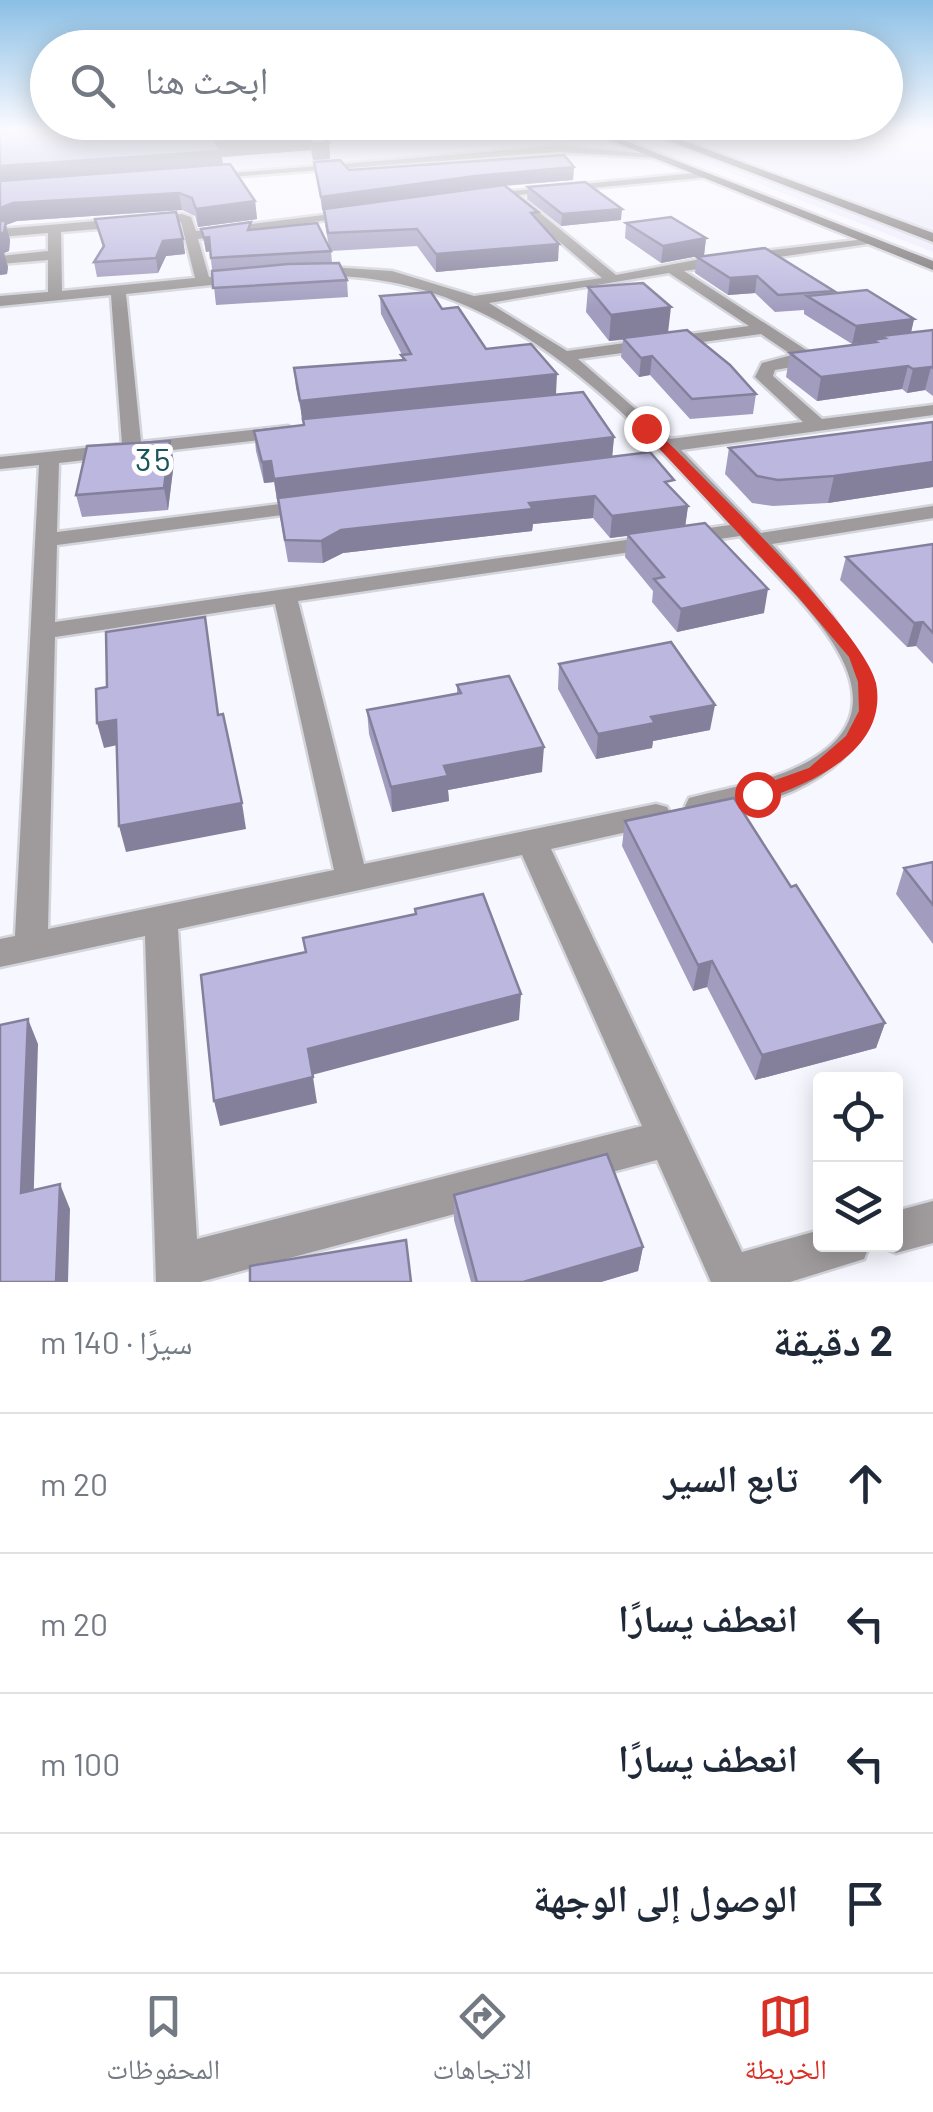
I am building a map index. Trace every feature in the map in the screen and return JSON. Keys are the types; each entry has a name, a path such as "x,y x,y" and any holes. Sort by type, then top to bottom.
{"main road":[{"path":"746,191 933,266"},
{"path":"807,191 933,238"}],"street":[{"path":"458,198 522,191"},
{"path":"508,192 613,280"},
{"path":"192,236 364,214"},
{"path":"0,233 188,220 203,282"},
{"path":"54,228 55,296"},
{"path":"471,300 670,268 874,242"},
{"path":"0,260 54,255"},
{"path":"670,268 808,358"},
{"path":"0,301 350,270 400,276 471,300 564,356 604,398 672,452 856,656 867,682 868,711 853,739 816,772 757,794 15,950 43,631 49,458"},
{"path":"118,290 132,449"},
{"path":"564,356 763,328"},
{"path":"818,424 764,376 768,367 844,354"},
{"path":"640,464 672,452 818,424 932,412"},
{"path":"0,463 305,430"},
{"path":"46,540 334,503"},
{"path":"43,631 933,512"},
{"path":"285,596 352,879"},
{"path":"532,842 732,1279 822,1252"},
{"path":"162,920 179,1273 668,1138"},
{"path":"903,1230 933,1222"}],"shaded area":[{"path":"777,191 933,191 933,252"}],"building":[{"path":"0,191 248,191 255,201 196,209 192,198 179,193 13,203 0,208"},
{"path":"320,191 366,191 321,197"},
{"path":"460,191 511,191 538,212 531,213 559,244 436,254 417,229 328,233 324,209"},
{"path":"533,191 597,191 622,209 562,214"},
{"path":"176,212 183,239 163,241 156,258 94,262 104,246 95,219"},
{"path":"671,217 706,238 663,246 626,223"},
{"path":"251,222 248,230 317,223 331,251 211,258 209,237 204,238 201,229"},
{"path":"765,248 834,291 778,295 757,276 730,278 697,257"},
{"path":"339,263 347,280 213,288 212,271"},
{"path":"643,283 671,307 611,315 588,287"},
{"path":"867,290 914,319 856,326 807,296"},
{"path":"431,292 442,309 458,307 486,349 531,344 557,374 300,401 294,368 405,360 401,355 411,354 380,296"},
{"path":"687,330 730,365 756,394 692,399 652,356 641,358 623,338"},
{"path":"933,330 933,368 908,366 821,377 790,353 876,342 872,340 885,338 881,336"},
{"path":"583,392 614,437 274,479 271,461 262,462 254,431 304,425 303,419"},
{"path":"933,422 933,462 834,476 778,480 757,476 729,448"},
{"path":"170,441 164,488 76,495 87,446"},
{"path":"650,452 674,480 665,482 688,506 612,516 595,496 529,503 533,509 341,530 321,541 285,540 278,498"},
{"path":"705,523 768,589 681,609 654,579 664,577 627,534"},
{"path":"933,544 933,633 923,622 914,623 846,557"},
{"path":"205,617 218,715 223,714 242,803 119,826 116,720 97,723 96,689 107,687 106,632"},
{"path":"671,642 715,705 651,717 655,723 598,734 559,664"},
{"path":"509,676 544,747 444,766 448,776 391,787 367,710 461,693 457,685"},
{"path":"734,798 791,887 796,885 885,1023 762,1055 712,961 698,965 625,821"},
{"path":"933,862 933,905 904,868"},
{"path":"483,894 521,994 308,1049 313,1077 214,1101 201,975 306,952 303,938 416,914 415,909"},
{"path":"28,1019 21,1193 60,1184 56,1282 0,1282 0,1025"},
{"path":"607,1154 643,1247 523,1282 477,1282 454,1195"},
{"path":"406,1240 411,1282 250,1282 250,1266"}],"district":[{"name":"35","path":"154,460"}],"route":[{"path":"646,428 804,594 856,656 867,682 868,711 853,739 816,772 757,794"}]}
